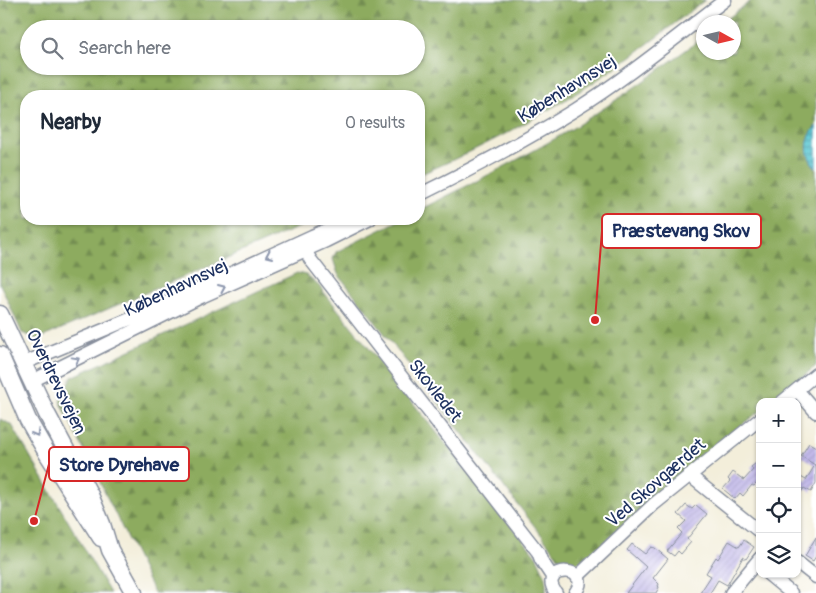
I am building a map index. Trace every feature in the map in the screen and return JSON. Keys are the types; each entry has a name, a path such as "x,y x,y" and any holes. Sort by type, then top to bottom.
{"main road":[{"name":"Overdrevsvejen","path":"0,314 90,495 110,550"},
{"name":"Overdrevsvejen","path":"0,355 7,392 28,420 95,531 110,550 134,593"},
{"name":"Københavnsvej","path":"3,372 24,363"},
{"name":"Københavnsvej","path":"7,392 32,381"}],"street":[{"name":"Københavnsvej","path":"425,192 575,110 624,77 726,0"},
{"name":"Københavnsvej","path":"32,381 304,246 338,225"},
{"name":"Københavnsvej","path":"24,363 355,225"},
{"name":"Skovledet","path":"304,246 315,265 538,552 541,560 556,575"},
{"path":"787,398 816,374"},
{"path":"797,390 816,412"},
{"name":"Ved Skovgærdet","path":"577,588 653,505 756,422"},
{"path":"689,475 756,529"},
{"path":"731,593 756,565"},
{"path":"801,565 816,578"},
{"path":"556,593 552,587 556,575 570,571 577,588"},
{"path":"773,578 791,593"}],"green space":[{"path":"0,0 705,0 632,56 575,94 488,143 425,172 425,90 20,90 20,225 304,225 38,339 22,333 0,284"},
{"path":"752,0 816,0 816,126 812,131 807,147 809,158 816,168 816,366 776,398 756,398 756,414 683,471 586,560 573,564 561,562 338,274 333,259 336,252 390,225 425,225 425,207 477,181 573,128 639,84 696,42 696,60 741,60 741,15 732,15"},
{"path":"297,273 306,275 319,286 537,557 546,577 546,593 154,593 60,401 72,377"},
{"path":"0,419 12,425 110,593 0,593"}],"water":[{"path":"816,126 816,168 809,158 807,147 812,131"}],"building":[{"path":"809,443 816,447 816,483 811,492 804,488 801,492 801,477 806,480 815,465 801,456"},
{"path":"756,463 756,484 752,485 743,496 740,493 735,499 723,489 730,481 728,479 733,472 744,480 753,470 751,467"},
{"path":"686,505 692,509 696,505 707,514 687,539 691,542 681,554 678,551 674,556 667,551 682,533 678,529 686,521 678,514"},
{"path":"816,537 816,556 813,561 805,556"},
{"path":"744,540 754,547 746,559 743,557 727,585 718,580 710,593 700,593 711,576 706,573 716,557 718,559 729,541 739,547"},
{"path":"632,544 645,554 651,547 655,548 668,559 653,578 659,584 656,593 626,593 646,567 627,550"}],"place":[{"name":"Præstevang Skov","path":"595,320"},
{"name":"Store Dyrehave","path":"34,521"}]}
